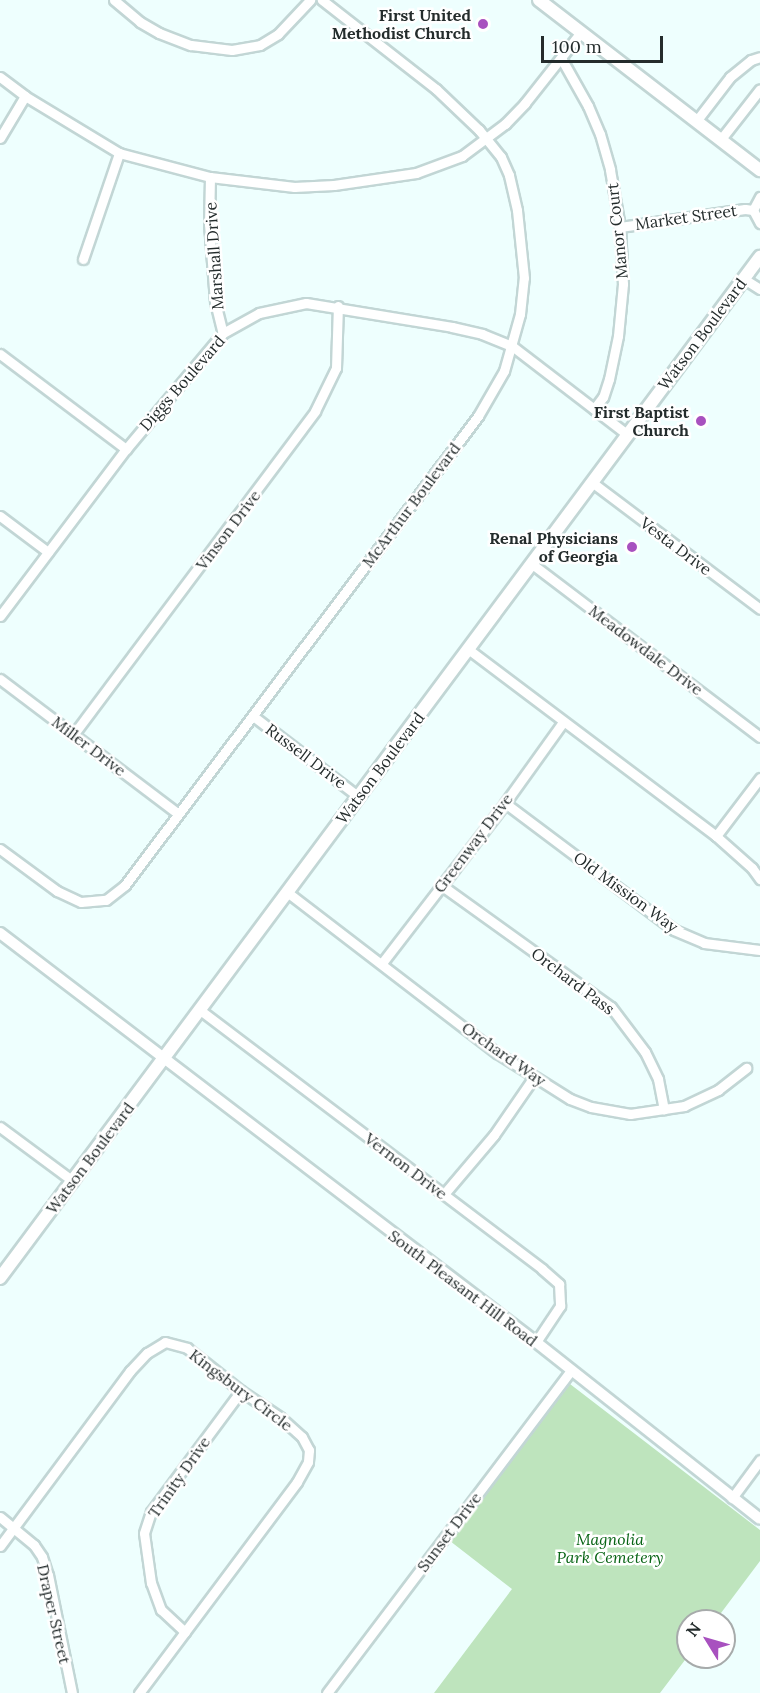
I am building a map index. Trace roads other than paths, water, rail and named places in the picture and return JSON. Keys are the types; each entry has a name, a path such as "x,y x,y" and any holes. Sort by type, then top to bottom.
{"main road":[{"path":"539,0 760,170"},
{"name":"Watson Boulevard","path":"0,1278 760,257"}],"street":[{"path":"114,0 140,22 159,33 190,45 232,50 260,45 278,34 310,0"},
{"name":"McArthur Boulevard","path":"0,849 57,891 81,902 106,900 125,885 478,416 504,371 512,346 524,278 522,244 509,175 501,157 486,138 436,89 322,0"},
{"path":"0,77 25,96 119,153 210,177 294,187 379,179 435,168 462,156 525,103 581,32"},
{"path":"697,120 730,77 751,60 760,57"},
{"name":"Manor Court","path":"561,58 588,106 600,134 610,170 620,227 623,284 618,336 606,388 594,409"},
{"path":"721,139 760,89"},
{"path":"0,138 25,96"},
{"path":"83,259 119,153"},
{"name":"Marshall Drive","path":"210,177 208,224 215,302 223,333"},
{"name":"Market Street","path":"753,210 760,196"},
{"name":"Market Street","path":"620,227 719,212 753,210"},
{"name":"Market Street","path":"753,210 760,224"},
{"path":"744,279 760,290"},
{"name":"Diggs Boulevard","path":"0,616 126,448 223,333 260,313 290,304 338,306 452,327 512,346 628,435"},
{"name":"Vinson Drive","path":"73,735 315,411 336,368 338,306"},
{"path":"0,354 126,448"},
{"name":"Vesta Drive","path":"593,483 757,607"},
{"path":"0,516 48,552"},
{"name":"Meadowdale Drive","path":"532,564 760,737"},
{"path":"757,607 760,596"},
{"path":"468,649 716,836 752,868 760,879"},
{"name":"Miller Drive","path":"0,679 177,813"},
{"name":"Russell Drive","path":"253,716 359,797"},
{"name":"Greenway Drive","path":"382,963 505,803 562,722"},
{"path":"716,836 760,778"},
{"name":"Old Mission Way","path":"505,803 674,930 704,943 760,950"},
{"name":"Orchard Pass","path":"441,885 611,1006 645,1052 658,1079 664,1109"},
{"name":"Orchard Way","path":"287,892 497,1053 570,1099 609,1112 630,1114 664,1109 700,1101 746,1068"},
{"name":"South Pleasant Hill Road","path":"0,933 536,1342 760,1519"},
{"name":"Vernon Drive","path":"200,1011 444,1194 559,1284 560,1306 536,1342"},
{"path":"444,1194 494,1136 534,1077"},
{"path":"0,1127 73,1181"},
{"name":"Kingsbury Circle","path":"0,1546 130,1371 147,1353 165,1342 188,1348 281,1418 302,1437 309,1450 308,1462 297,1482 139,1693"},
{"name":"Sunset Drive","path":"327,1693 571,1371"},
{"name":"Trinity Drive","path":"185,1632 161,1610 152,1583 144,1533 151,1512 241,1390"},
{"path":"732,1498 760,1460"},
{"name":"Draper Street","path":"0,1516 15,1527 38,1551 48,1575 72,1693"}],"place":[{"name":"First United Methodist Church","path":"483,24"},
{"name":"First Baptist Church","path":"701,421"},
{"name":"Renal Physicians of Georgia","path":"632,547"}],"park label":[{"name":"Magnolia Park Cemetery","path":"610,1548"}]}
